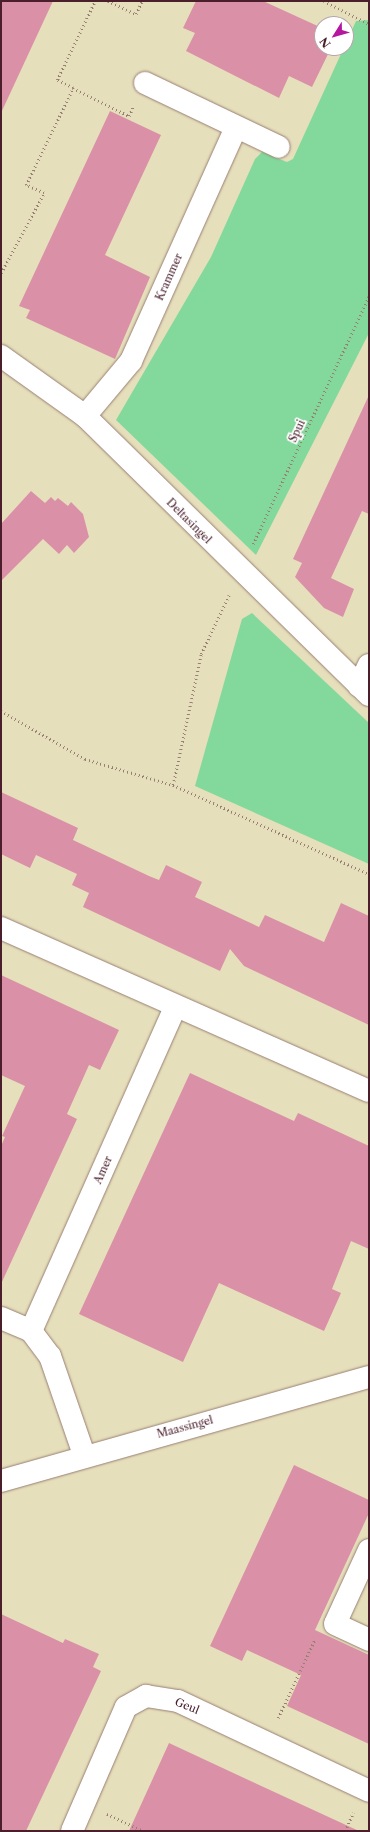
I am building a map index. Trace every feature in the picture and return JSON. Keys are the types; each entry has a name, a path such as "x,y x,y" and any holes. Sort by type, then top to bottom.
{"street":[{"path":"144,83 279,147"},
{"name":"Krammer","path":"85,416 131,360 236,127"},
{"name":"Deltasingel","path":"1,356 85,416 240,572 364,691"},
{"path":"364,691 369,665"},
{"path":"1,928 175,1008 369,1091"},
{"name":"Amer","path":"31,1331 175,1008"},
{"path":"1,1318 31,1331 50,1356 84,1455"},
{"name":"Maassingel","path":"1,1481 84,1455 369,1377"},
{"path":"369,1550 335,1624 369,1640"},
{"name":"Geul","path":"72,1831 126,1707 146,1696 178,1701 369,1791"}],"path":[{"path":"95,1 57,80 129,116 144,83"},
{"path":"108,1 136,14 142,1"},
{"path":"324,1 369,24"},
{"path":"1,273 44,193 26,185 73,88"},
{"name":"Spui","path":"173,785 201,654 369,296"},
{"path":"1,711 85,759 173,785 369,874"},
{"path":"267,1743 321,1626 335,1624"},
{"path":"84,1803 143,1831"}],"green space":[{"path":"369,20 369,333 256,555 116,420 211,257 255,159 262,152 287,162 293,159 340,56 354,56 354,25 356,21"},
{"path":"252,613 369,723 369,864 195,786 242,619"}],"building":[{"path":"1,1 53,1 1,113"},
{"path":"196,1 263,1 314,24 314,56 327,56 312,87 289,76 279,98 186,51 195,33 183,28"},
{"path":"110,111 161,135 105,255 150,277 115,359 26,318 30,310 19,306"},
{"path":"369,395 369,514 362,511 331,578 354,589 343,617 324,608 295,577 302,563 293,559"},
{"path":"31,491 45,503 51,497 55,501 58,498 68,506 71,502 83,514 89,537 74,553 67,545 59,554 43,539 1,581 1,524"},
{"path":"1,792 78,828 73,840 149,876 159,880 166,865 202,882 195,897 259,927 265,915 324,942 341,903 369,916 369,1025 244,966 230,949 220,971 83,907 89,893 72,885 77,874 36,855 30,868 1,854"},
{"path":"1,975 119,1030 100,1070 89,1065 67,1114 77,1119 1,1284 1,1146 5,1137 2,1136 25,1086 1,1075"},
{"path":"190,1073 294,1121 298,1113 369,1146 369,1249 351,1241 332,1289 341,1293 324,1331 219,1283 183,1362 79,1314"},
{"path":"294,1465 369,1500 369,1513 315,1630 369,1655 369,1744 287,1706 301,1675 247,1650 242,1661 210,1646"},
{"path":"1,1614 63,1643 65,1639 99,1654 93,1667 101,1671 26,1831 1,1831"},
{"path":"169,1743 257,1784 359,1831 129,1831"}]}
